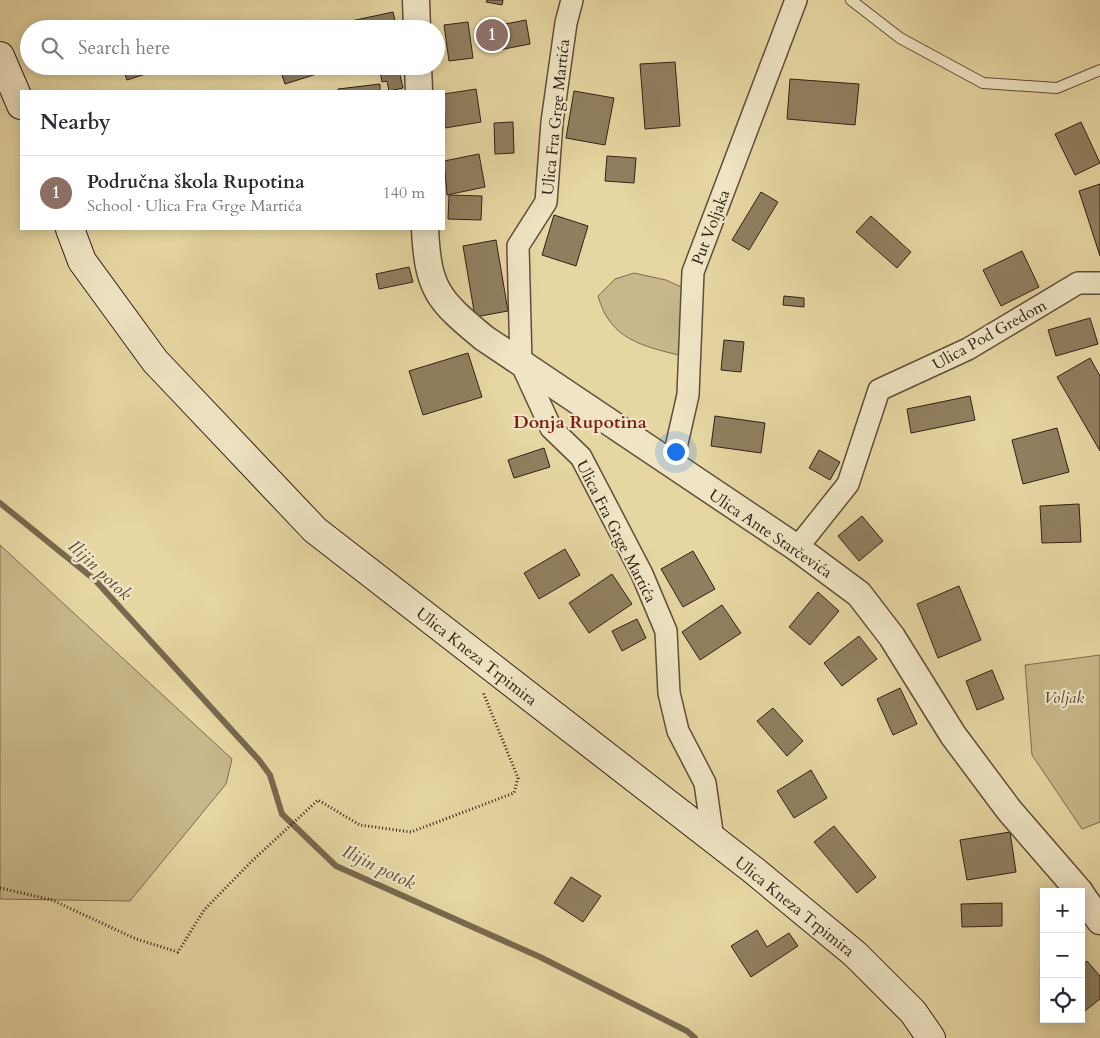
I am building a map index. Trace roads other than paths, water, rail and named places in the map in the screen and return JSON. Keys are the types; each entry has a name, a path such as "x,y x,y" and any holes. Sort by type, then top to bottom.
{"main road":[{"path":"1,58 20,103"},
{"name":"Ulica Kneza Trpimira","path":"70,230 82,262 156,361 315,530 713,839 855,954 913,1012 932,1038"}],"street":[{"path":"416,0 417,20"},
{"name":"Ulica Fra Grge Martića","path":"572,0 566,23 552,122 546,202 518,246 521,363 551,428 581,457 642,574 666,631 669,693 678,731 705,783 713,839"},
{"name":"Put Voljaka","path":"672,465 688,395 693,272 796,0"},
{"path":"418,75 419,90"},
{"name":"Ulica Ante Starčevića","path":"425,230 426,256 435,289 453,312 484,338 797,548 859,594 892,637 959,742 1009,810 1077,888"},
{"name":"Ulica Pod Gredom","path":"797,548 848,484 879,390 968,349 1078,284 1100,283"},
{"name":"Ulica Ante Starčevića","path":"1085,899 1100,920"}],"lane":[{"path":"851,0 900,38 983,83 1057,88 1100,70"}],"waterway":[{"name":"Ilijin potok","path":"0,503 95,580 259,760 270,775 282,814 336,866 540,957 687,1031 695,1038"}],"place":[{"name":"Područna škola Rupotina","path":"492,35"}],"district":[{"name":"Donja Rupotina","path":"580,422"}],"park label":[{"name":"Voljak","path":"1064,697"}]}
